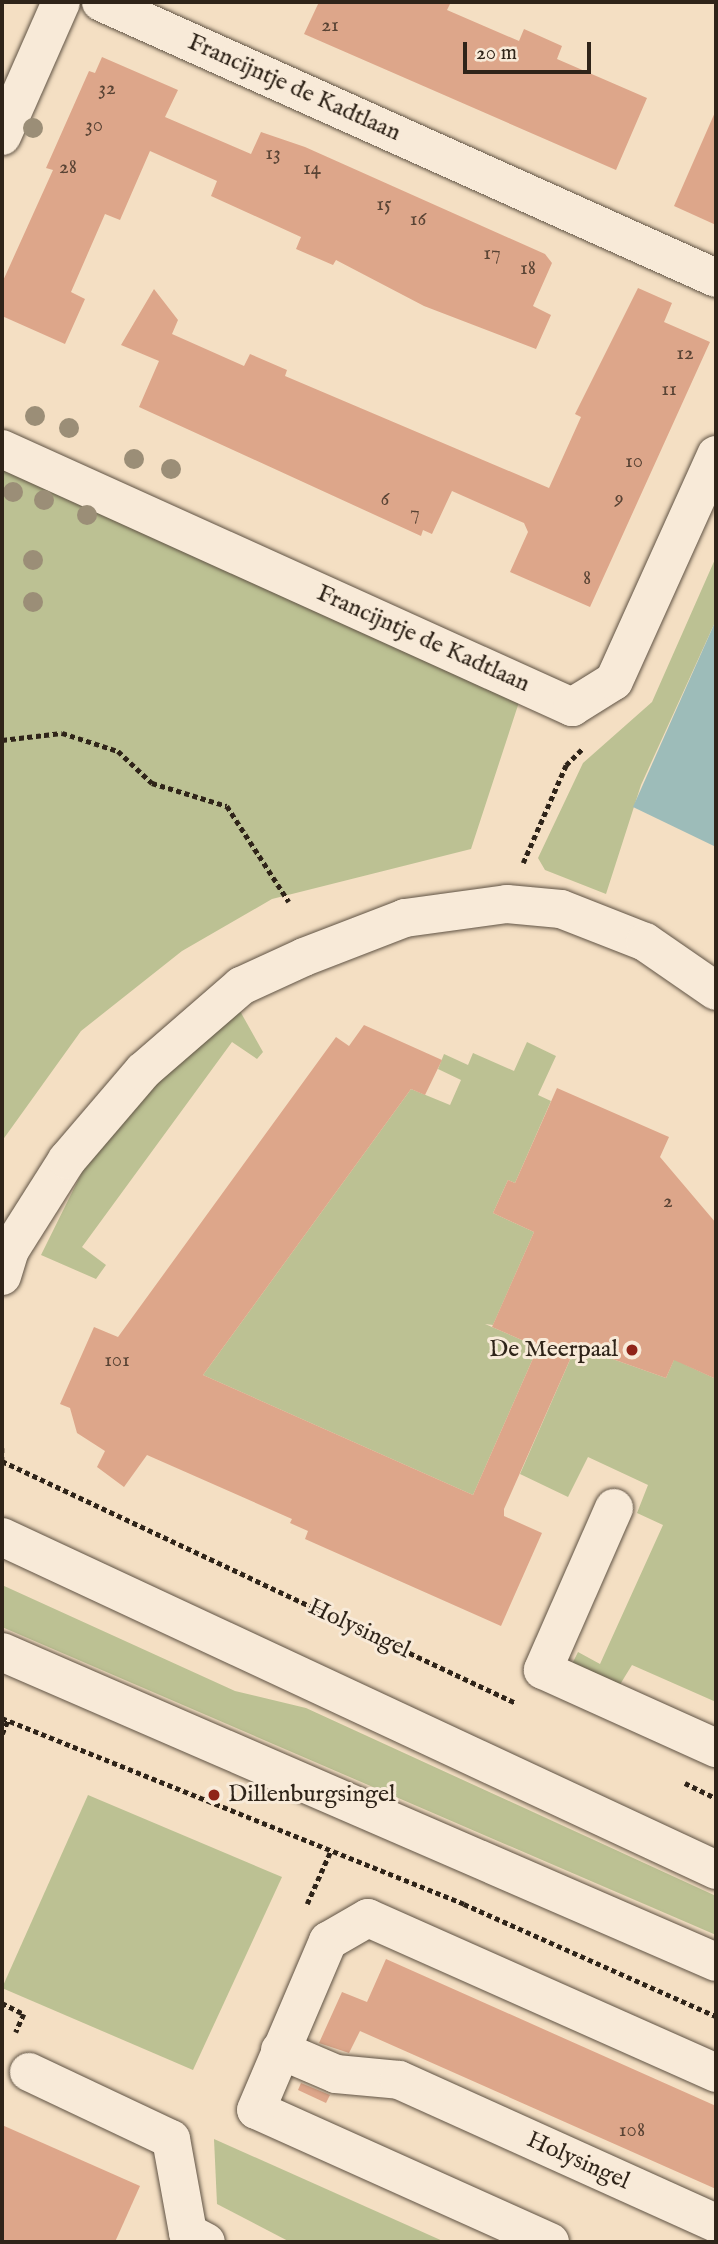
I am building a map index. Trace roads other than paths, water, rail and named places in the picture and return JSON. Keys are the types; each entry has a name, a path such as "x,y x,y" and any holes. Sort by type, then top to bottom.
{"street":[{"path":"2,136 61,2"},
{"name":"Francijntje de Kadtlaan","path":"101,2 716,278"},
{"name":"Francijntje de Kadtlaan","path":"2,449 572,707 614,681 716,455"},
{"path":"5,1257 67,1160 187,1027 241,986 405,918 507,904 561,909 645,942 716,991"},
{"path":"614,1508 543,1670 716,1748"},
{"path":"2,1537 716,1870"},
{"path":"2,1652 716,1962"},
{"path":"550,2242 256,2110 328,1941 368,1918 716,2073"},
{"name":"Holysingel","path":"280,2050 336,2074 399,2080 716,2223"},
{"path":"29,2073 171,2139 188,2233 206,2242"}],"water":[{"path":"716,620 716,847 633,807"}],"place":[{"name":"De Meerpaal","path":"632,1350"},
{"name":"Dillenburgsingel","path":"214,1795"}]}
